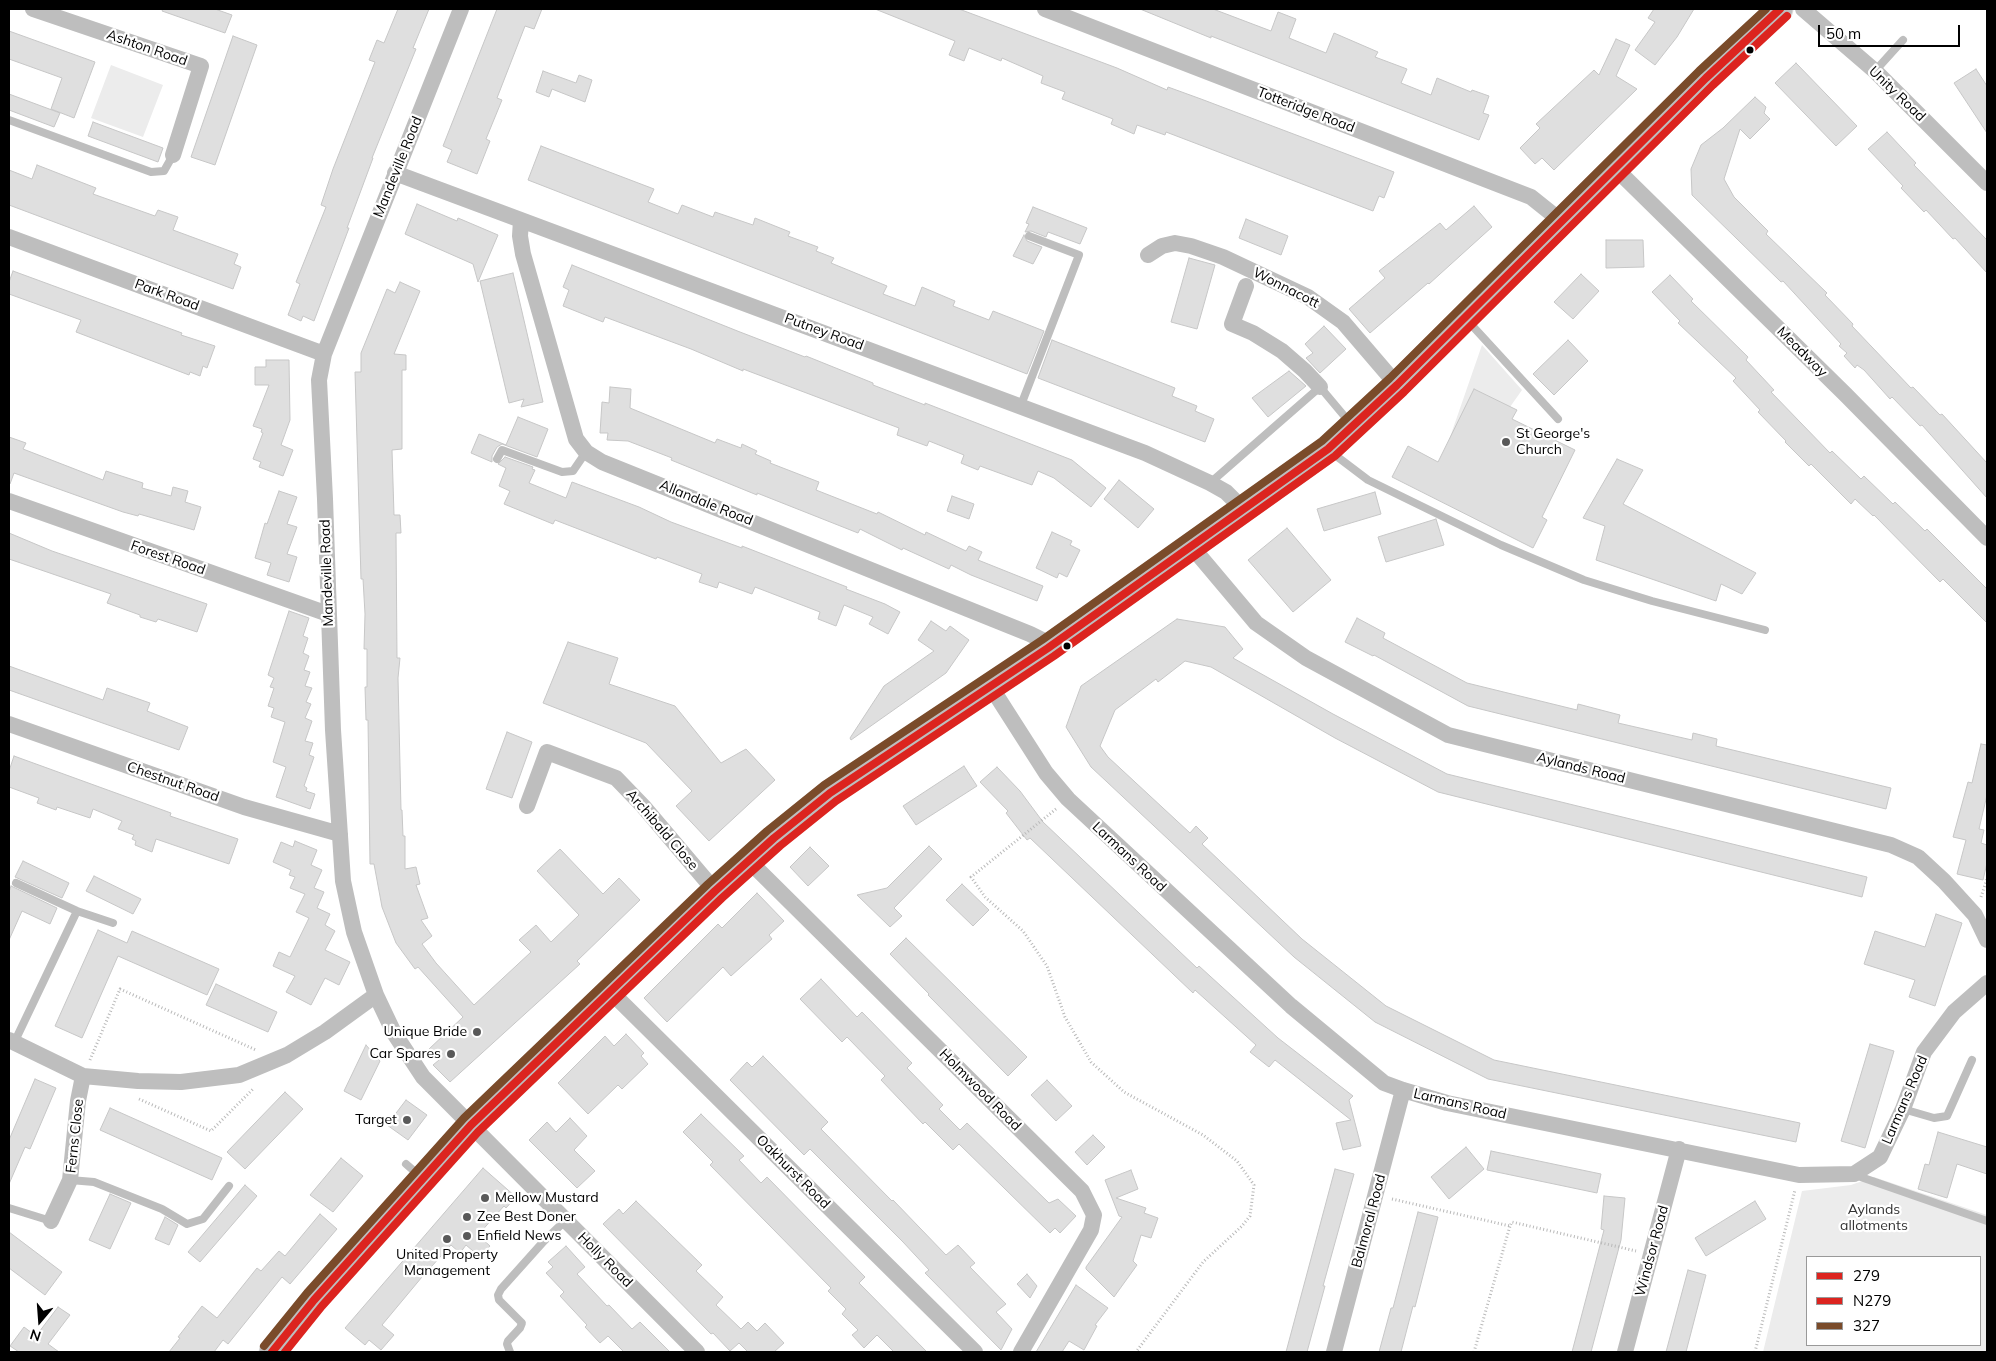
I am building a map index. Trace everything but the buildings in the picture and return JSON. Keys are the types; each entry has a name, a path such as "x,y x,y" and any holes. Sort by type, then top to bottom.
{"main road":[{"path":"272,1352 414,1171 471,1126 715,891 830,793 1048,648 1328,449 1397,385 1706,78 1780,9"}],"street":[{"name":"Ashton Road","path":"33,9 201,66 173,155"},
{"name":"Mandeville Road","path":"461,9 324,354 319,380 333,730 343,881 354,932 376,995 394,1033 423,1077 471,1126"},
{"name":"Totteridge Road","path":"1045,9 1531,197 1561,221"},
{"name":"Unity Road","path":"1803,9 1875,71 1987,184"},
{"name":"Meadway","path":"1615,168 1845,394 1987,538"},
{"name":"Putney Road","path":"395,173 1022,405 1145,453 1226,492 1244,510"},
{"path":"521,220 520,236 523,254 576,439 586,452"},
{"name":"Park Road","path":"9,237 324,354"},
{"name":"Wonnacott","path":"1148,255 1162,246 1175,244 1190,246 1223,257 1308,297 1343,322 1397,385"},
{"path":"1246,286 1232,324 1253,333 1282,351 1320,387"},
{"name":"Allandale Road","path":"586,452 602,462 1030,634 1042,640 1048,648"},
{"name":"Forest Road","path":"9,501 328,614"},
{"name":"Aylands Road","path":"1192,546 1256,623 1306,658 1448,735 1891,845 1918,857 1944,881 1975,914 1987,940"},
{"name":"Larmans Road","path":"991,687 1042,766 1068,799 1291,1006 1384,1083 1403,1090 1447,1103 1799,1175 1854,1174 1880,1157 1903,1109 1924,1052 1954,1012 1987,983"},
{"name":"Chestnut Road","path":"9,724 244,807 340,834"},
{"name":"Archibald Close","path":"527,806 546,752 616,778 644,806 715,891"},
{"name":"Holmwood Road","path":"749,861 1082,1191 1094,1215 1091,1230 1021,1352"},
{"name":"Oakhurst Road","path":"611,992 976,1352"},
{"path":"11,1042 83,1076 138,1082 181,1082 239,1075 287,1055 325,1032 376,995"},
{"name":"Ferns Close","path":"51,1221 70,1180 78,1101 83,1076"},
{"name":"Balmoral Road","path":"1334,1352 1403,1090"},
{"name":"Holly Road","path":"471,1126 697,1352"},
{"name":"Windsor Road","path":"1625,1352 1679,1149"}],"lane":[{"path":"1875,71 1903,40"},
{"path":"9,120 151,172 164,171 173,155"},
{"path":"1022,405 1079,255 1029,236"},
{"path":"1464,317 1558,418"},
{"path":"1210,483 1320,387 1353,426"},
{"path":"1328,449 1368,480 1501,545 1584,580 1652,601 1765,630"},
{"path":"497,458 502,450 562,472 573,470 586,452"},
{"path":"16,883 77,911 114,923"},
{"path":"11,1042 77,911"},
{"path":"1903,1109 1934,1118 1947,1116 1972,1060"},
{"path":"1854,1174 1987,1221"},
{"path":"70,1180 94,1182 162,1209 187,1224 204,1219 230,1186"},
{"path":"9,1208 51,1221"},
{"path":"510,1352 507,1344 508,1341 522,1323 499,1300 498,1295 501,1289 544,1241 566,1220"}],"path":[{"path":"1068,799 971,877 985,897 1023,931 1047,966 1065,1017 1091,1062 1124,1092 1203,1135 1237,1161 1254,1185 1250,1216 1242,1226 1203,1262 1136,1352"},
{"path":"83,1076 120,989 258,1051 271,1062 258,1085 211,1131 136,1098"},
{"path":"1755,1352 1799,1175"},
{"path":"1376,1196 1510,1226"},
{"path":"1474,1352 1512,1222 1651,1255"}],"green space":[{"path":"111,65 163,85 143,137 91,118"},
{"path":"1482,345 1522,390 1510,407 1449,440"},
{"name":"Aylands allotments","path":"1874,1177 1987,1215 1987,1352 1763,1352 1802,1191 1851,1185"}],"transit line":[{"name":"327","path":"264,1346 307,1293 464,1118 708,884 767,831 824,785 1042,640 1322,441 1390,378 1699,71 1766,9"},
{"name":"279","path":"272,1352 314,1300 471,1125 715,891 774,838 830,793 1048,648 1328,449 1397,385 1706,78 1780,9"},
{"name":"N279","path":"285,1352 322,1306 478,1132 722,898 780,846 836,801 1054,656 1335,456 1404,392 1713,85 1787,16"}],"place":[{"name":"St George's Church","path":"1506,442"},
{"name":"Unique Bride","path":"477,1032"},
{"name":"Car Spares","path":"451,1054"},
{"name":"Target","path":"407,1120"},
{"name":"Mellow Mustard","path":"485,1198"},
{"name":"Zee Best Doner","path":"467,1217"},
{"name":"Enfield News","path":"467,1236"},
{"name":"United Property Management","path":"447,1239"}]}
